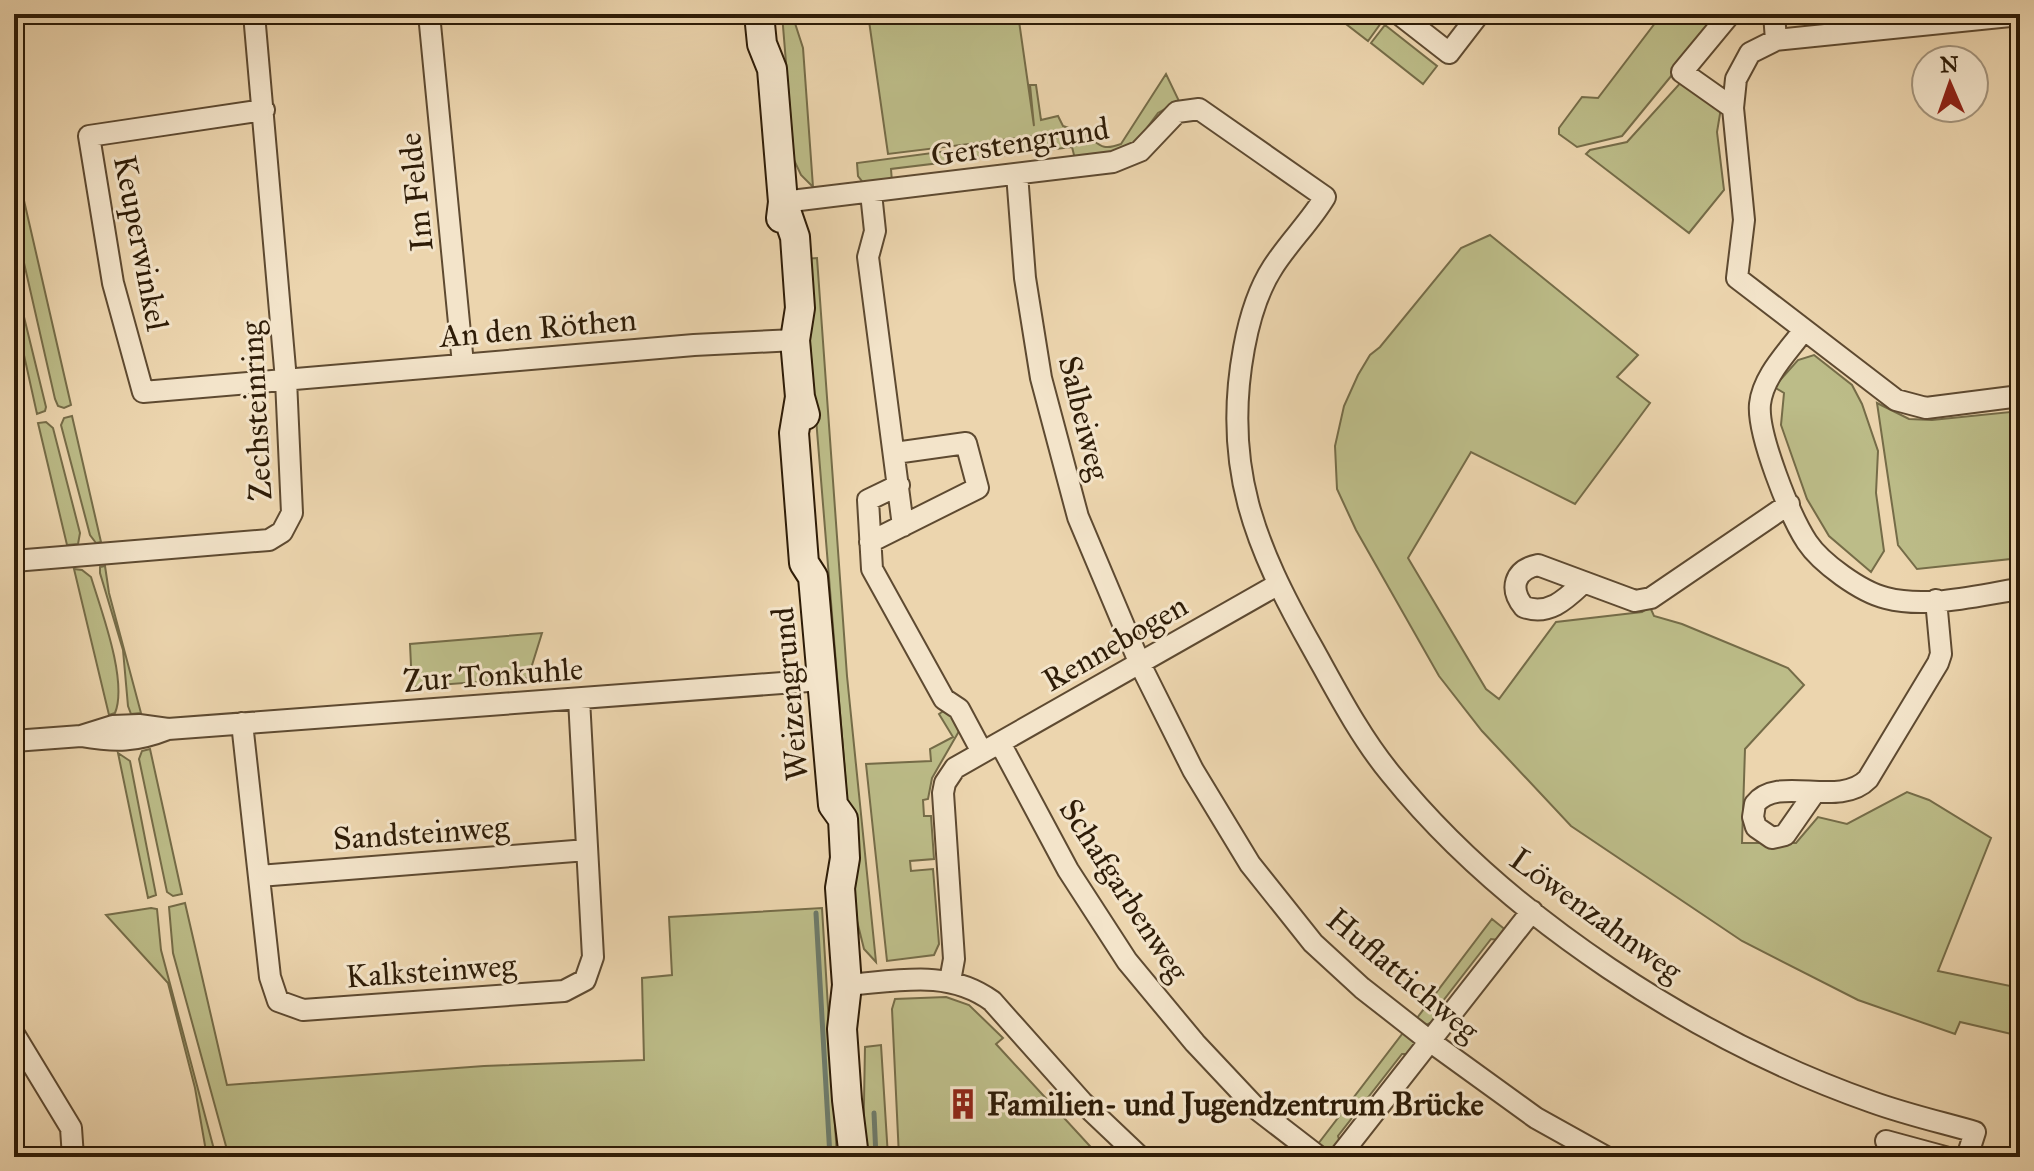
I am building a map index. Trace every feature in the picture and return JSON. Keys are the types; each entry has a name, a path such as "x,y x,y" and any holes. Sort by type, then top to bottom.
{"main road":[{"name":"Weizengrund","path":"759,14 762,44 772,69 783,202 778,240 783,309 795,340 800,397 794,433 804,563 813,577 833,805 825,821 829,860 840,888 847,985 859,1027 860,1107 854,1149"},
{"name":"Weizengrund","path":"772,69 780,44 777,14"}],"street":[{"name":"Zechsteinring","path":"14,561 269,540 282,532 292,513 286,380 254,14"},
{"name":"Im Felde","path":"429,14 463,364"},
{"path":"1399,14 1449,53 1479,14"},
{"path":"1730,14 1682,72 1733,108"},
{"path":"1774,14 1776,40"},
{"path":"2020,15 1776,40 1750,53 1736,79 1733,108 1744,220 1737,278 1896,400 1926,408 2020,396"},
{"name":"Gerstengrund","path":"783,202 1113,162 1140,151 1177,112 1199,109 1325,197"},
{"name":"Keuperwinkel","path":"264,110 89,136 113,283 143,392 286,380"},
{"name":"Salbeiweg","path":"1017,174 1025,278 1041,378 1078,517 1140,664"},
{"path":"871,193 875,231 868,257 903,526"},
{"name":"Löwenzahnweg","path":"1325,197 1272,268 1255,306 1242,362 1236,409 1239,464 1253,525 1277,585 1368,744 1389,772 1459,846 1532,911 1605,966 1704,1027 1788,1068 1895,1110 1975,1132 1967,1157"},
{"path":"1803,331 1765,385 1760,403 1765,442 1807,542 1822,559 1866,591 1901,600 1936,600 2020,589"},
{"name":"An den Röthen","path":"286,380 694,345 795,340"},
{"path":"870,542 978,488 966,443 895,453"},
{"path":"899,485 868,500 872,569 944,699 959,709 991,748"},
{"path":"1583,583 1635,601 1651,598 1789,504"},
{"name":"Rennebogen","path":"950,981 954,959 943,793 945,783 955,768 1277,585"},
{"path":"1815,792 1852,789 1868,779 1938,663 1941,654 1936,600"},
{"name":"Huflattichweg","path":"1140,664 1193,770 1250,864 1313,943 1362,988 1431,1042 1536,1118 1606,1157"},
{"name":"Zur Tonkuhle","path":"14,741 81,736 112,741 129,740 142,739 168,729 822,680"},
{"name":"Kalksteinweg","path":"242,723 270,977 278,1001 303,1010 564,991 585,980 593,957 579,699"},
{"name":"Schafgarbenweg","path":"991,748 1127,961 1195,1043 1258,1110 1319,1157"},
{"name":"Sandsteinweg","path":"259,876 587,850"},
{"path":"1339,1157 1532,911"},
{"path":"847,985 950,981 978,991 992,1001 1082,1102 1140,1157"},
{"path":"14,1034 71,1128 73,1157"},
{"path":"1895,1110 1884,1149 1945,1157"}],"green space":[{"path":"782,14 792,14 803,48 813,187 801,175 794,160"},
{"path":"868,14 1018,14 1034,126 1030,85 1036,85 1041,120 1058,116 1063,126 1081,132 1104,147 1121,144 1166,74 1179,101 1158,113 1140,137 1122,152 1075,159 1072,147 891,169 892,182 865,185 858,176 857,163 1036,139 1035,136 888,154"},
{"path":"1333,14 1370,14 1381,23 1368,41"},
{"path":"1662,14 1722,14 1622,136 1577,147 1559,134 1559,128 1582,97 1598,98"},
{"path":"1385,25 1437,66 1423,84 1371,43"},
{"path":"1683,80 1721,108 1717,132 1724,190 1689,233 1586,154 1590,150 1627,142"},
{"path":"14,157 71,405 64,408 58,406 55,399 14,219"},
{"path":"1490,235 1638,355 1617,377 1650,403 1575,504 1471,452 1408,558 1486,689 1499,699 1556,622 1642,612 1650,607 1654,616 1682,624 1788,668 1804,685 1745,749 1742,843 1796,843 1818,817 1847,824 1907,792 1929,800 1991,838 1938,971 2020,988 2020,1036 1960,1022 1955,1034 1858,1000 1742,941 1571,826 1482,731 1439,676 1356,530 1337,489 1335,446 1344,406 1370,355 1380,347 1461,248"},
{"path":"817,258 847,676 876,962 864,949 857,921 803,259"},
{"path":"14,276 46,407 45,411 37,414 14,310"},
{"path":"1814,355 1852,385 1878,451 1876,493 1884,551 1871,572 1829,536 1807,499 1781,425 1784,393 1774,387 1798,360"},
{"path":"1877,403 1909,419 1932,420 2020,411 2020,558 1917,569 1898,545"},
{"path":"72,416 101,542 96,543 90,535 61,425 64,418"},
{"path":"46,422 53,428 80,533 78,544 67,545 38,423"},
{"path":"105,566 109,593 141,713 131,714 128,706 123,650 100,573 100,567"},
{"path":"74,569 82,570 91,577 112,645 118,699 115,713 109,715"},
{"path":"542,633 528,678 412,687 410,644"},
{"path":"953,710 962,726 932,778 928,799 923,800 924,816 931,816 934,859 910,861 911,871 933,869 939,944 934,955 887,961 866,764 931,761 930,749 953,737 939,714"},
{"path":"150,749 182,894 173,896 167,892 139,759 142,751"},
{"path":"118,753 130,761 156,895 148,898"},
{"path":"185,903 227,1085 484,1066 644,1060 642,978 672,975 669,917 822,908 837,1157 229,1157 173,953 169,907"},
{"path":"157,909 161,950 216,1157 207,1157 195,1088 168,983 106,915"},
{"path":"1492,919 1507,931 1499,940 1491,939 1436,1010 1439,1019 1426,1025 1417,1018"},
{"path":"946,997 969,1005 1003,1038 996,1044 1100,1157 899,1157 892,1009 895,999"},
{"path":"1406,1029 1416,1037 1416,1048 1412,1054 1402,1054 1338,1136 1341,1146 1329,1152 1318,1144"},
{"path":"881,1045 888,1157 863,1157 865,1047"}],"waterway":[{"path":"816,913 830,1157"},
{"path":"874,1113 876,1157"}],"place":[{"name":"Familien- und Jugendzentrum Brücke","path":"963,1104"}]}
